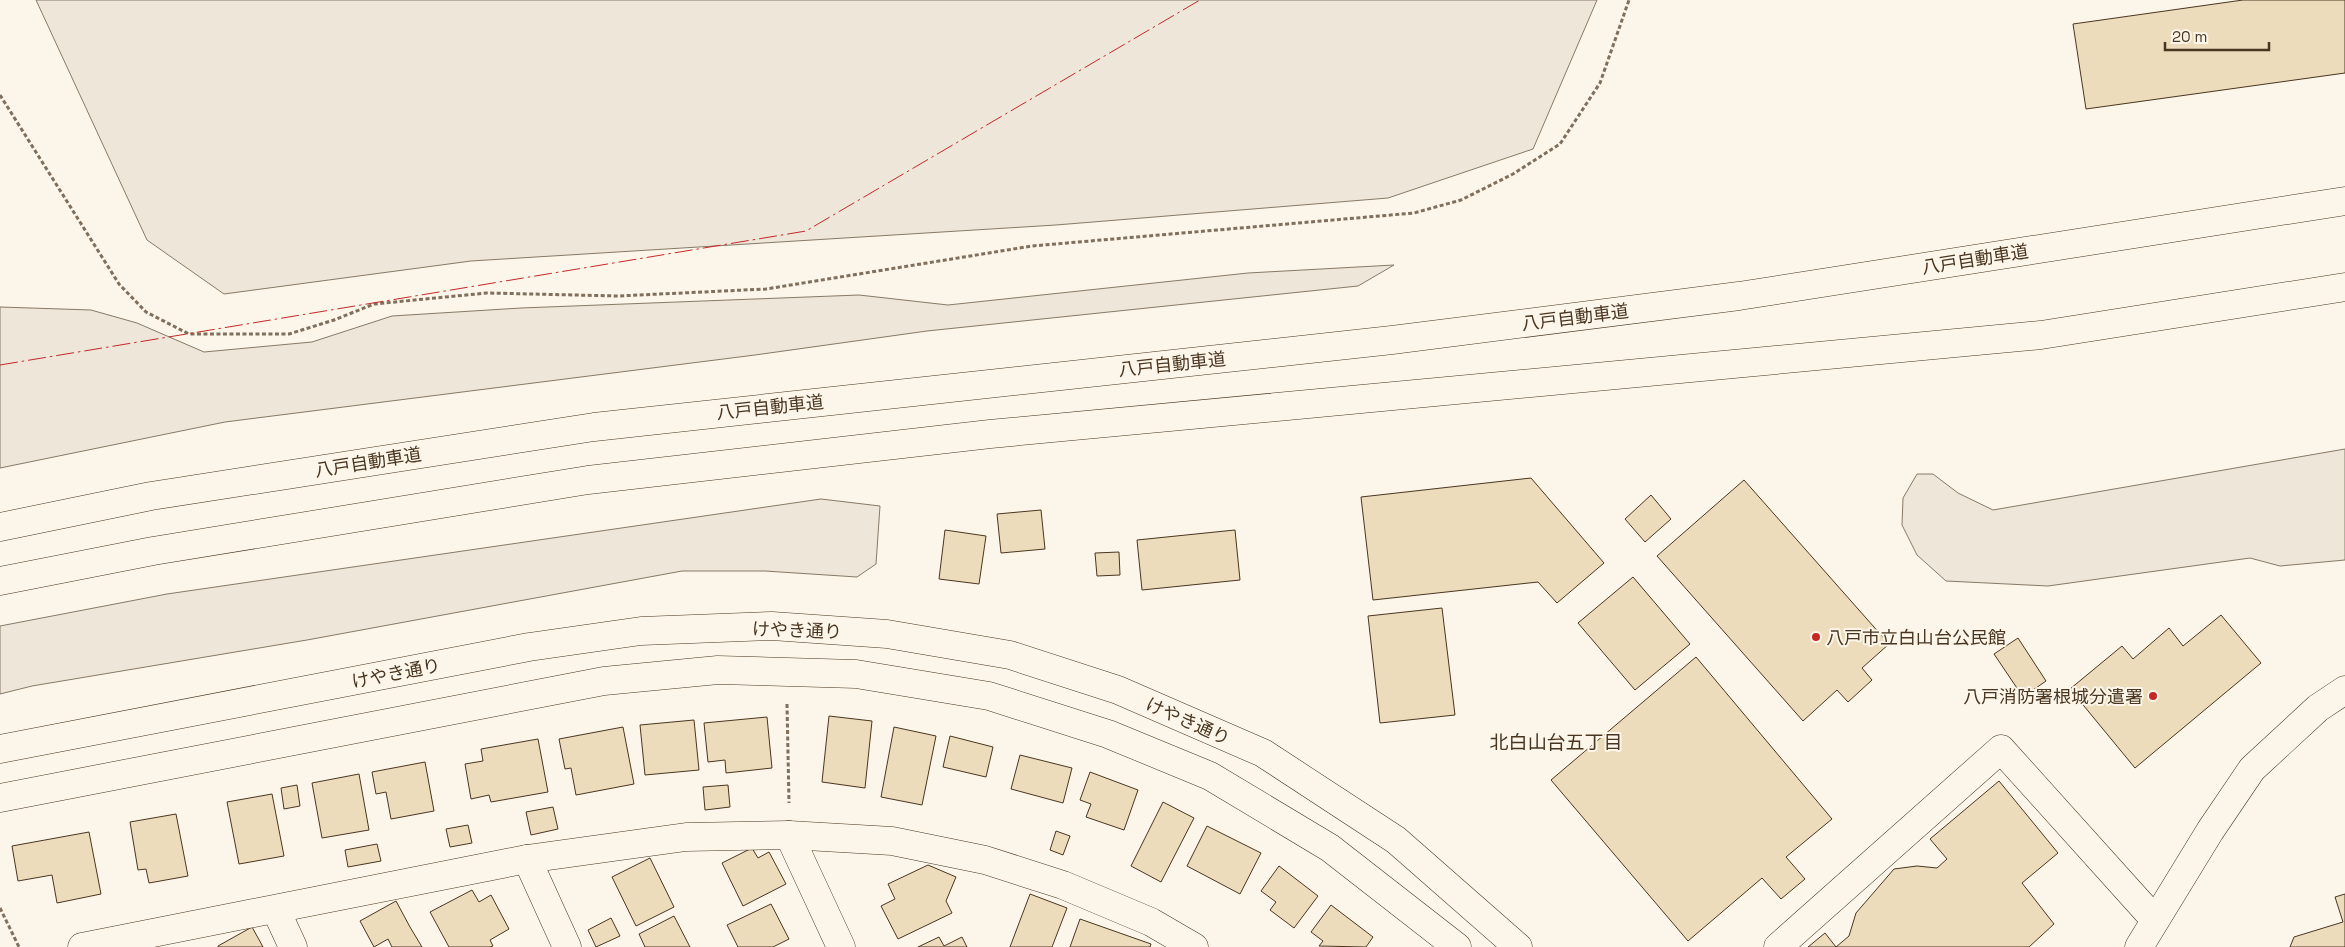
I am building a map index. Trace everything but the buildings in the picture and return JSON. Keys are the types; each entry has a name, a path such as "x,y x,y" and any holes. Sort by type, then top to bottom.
{"main road":[{"name":"八戸自動車道","path":"0,528 151,496 594,427 1392,340 1739,296 2345,201"},
{"path":"0,581 153,551 588,480 990,434 2041,335 2345,287"},
{"name":"けやき通り","path":"0,749 529,647 641,632 772,626 887,634 1010,656 1100,684 1118,690 1263,754 1396,840 1518,947"},
{"path":"0,798 604,681 718,670 856,674 989,696 1108,734 1210,776 1330,848 1457,947"},
{"path":"2139,947 2210,831 2252,770 2318,708 2345,690"},
{"path":"1778,947 2001,748 2155,920"},
{"path":"789,835 841,947"},
{"path":"82,947 527,859 686,836 789,835 892,841 985,860 1063,885 1150,922 1194,947"},
{"path":"527,859 567,947"},
{"path":"276,910 293,947"}],"path":[{"path":"0,95 119,284 146,312 189,334 289,334 334,320 374,304 487,293 618,296 766,289 1032,246 1414,213 1461,200 1513,174 1560,144 1600,83 1629,0"},
{"path":"788,703 789,835"},
{"path":"0,908 20,947"}],"shaded area":[{"path":"36,0 1597,0 1533,149 1388,198 1056,225 471,261 224,294 147,240"},
{"path":"1394,265 1358,286 927,331 755,355 225,422 0,468 0,307 91,310 137,323 204,352 312,342 392,316 521,308 859,295 948,305 1248,273"},
{"path":"2345,449 2345,560 2280,566 2250,558 2048,586 1946,581 1917,555 1902,525 1903,498 1917,474 1933,474 1958,493 1993,510"},
{"path":"821,499 880,506 876,564 857,577 765,571 682,571 307,640 32,686 0,694 0,626 167,594"}],"power":[{"path":"0,365 806,231 1200,0"}],"place":[{"name":"八戸市立白山台公民館","path":"1816,637"},
{"name":"八戸消防署根城分遣署","path":"2153,696"}],"district":[{"name":"北白山台五丁目","path":"1556,742"}]}
